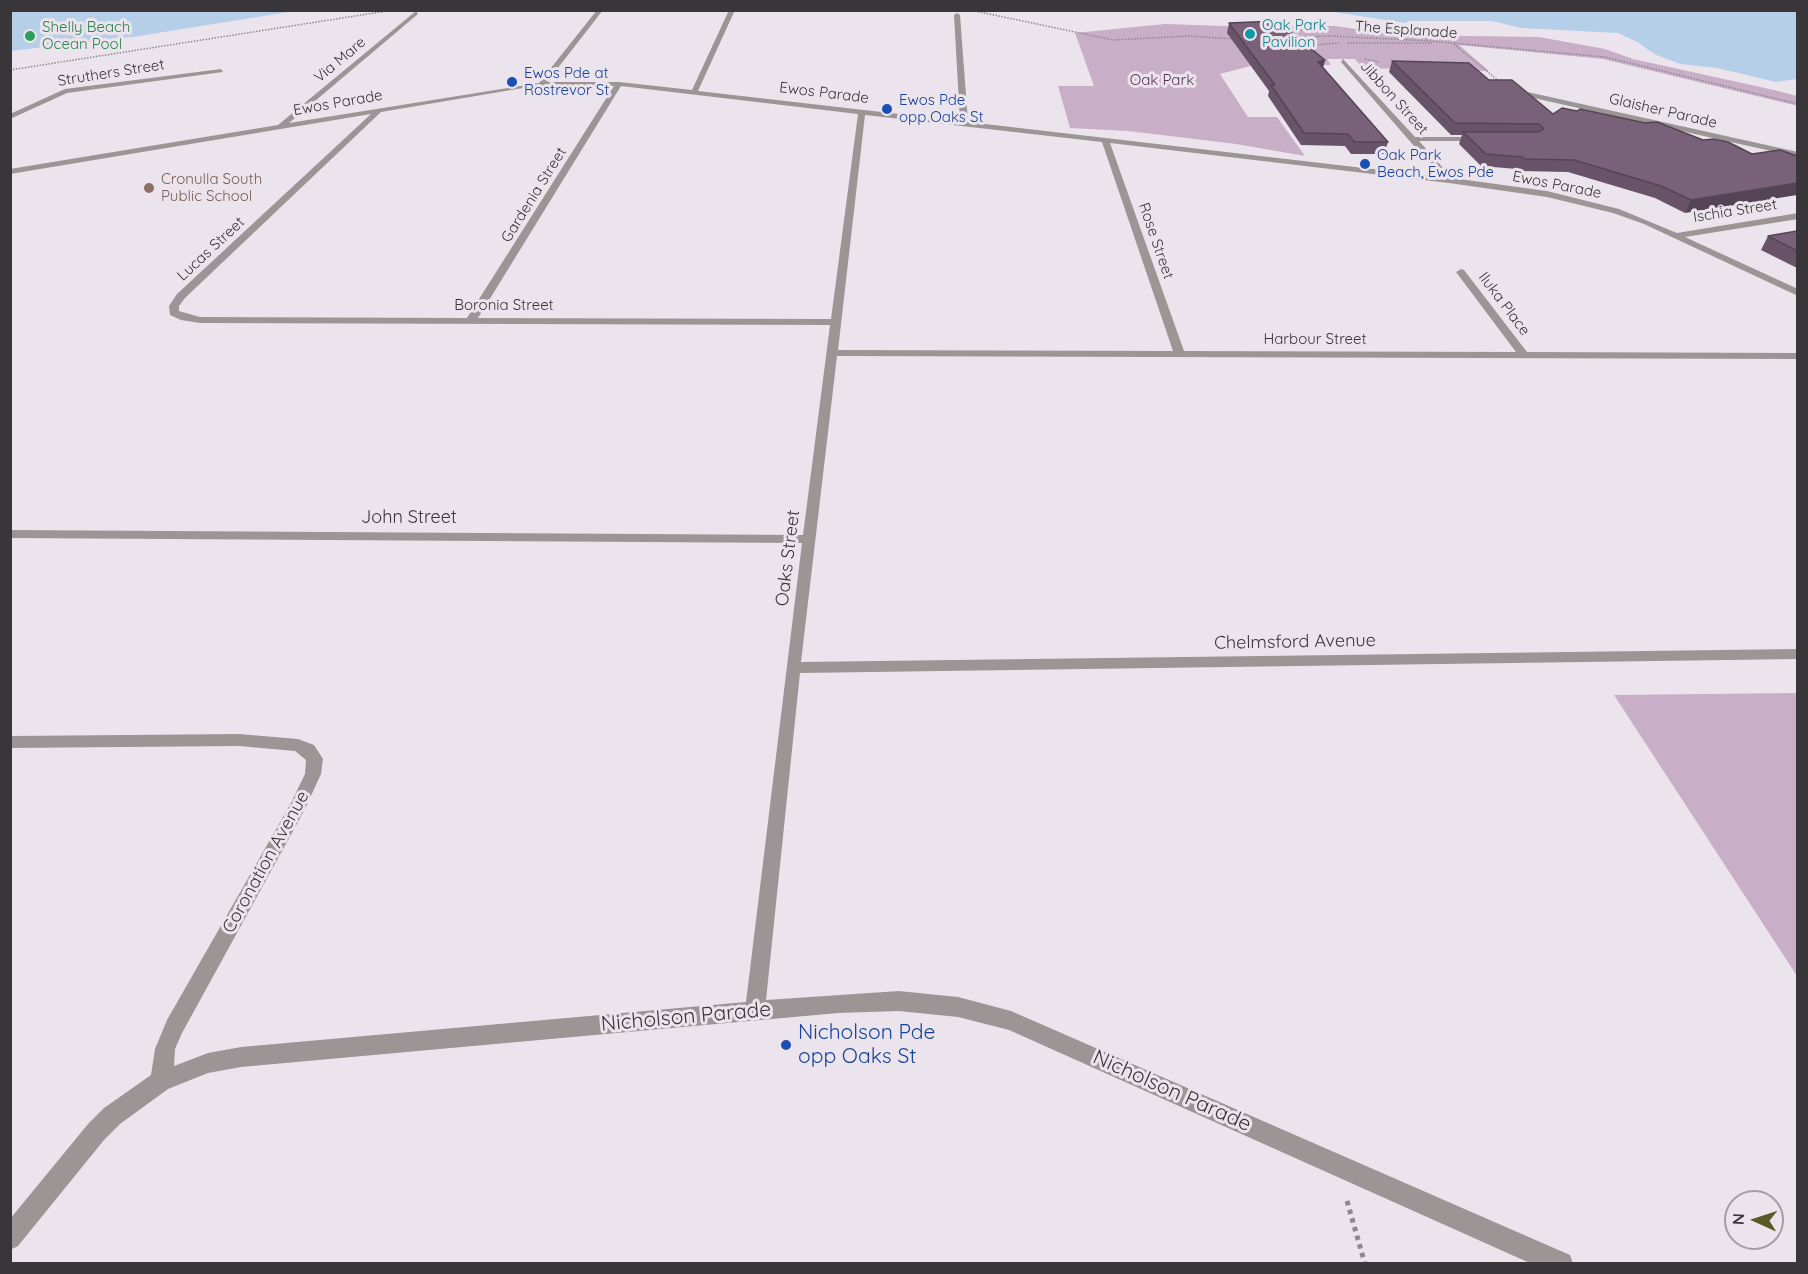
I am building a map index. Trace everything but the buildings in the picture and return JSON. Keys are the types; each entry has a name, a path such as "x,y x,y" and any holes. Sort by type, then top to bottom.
{"street":[{"path":"542,84 600,10"},
{"path":"695,91 732,10"},
{"name":"Via Mare","path":"280,126 416,13"},
{"path":"957,15 964,123"},
{"name":"Jibbon Street","path":"1343,61 1449,180"},
{"name":"Struthers Street","path":"10,117 65,91 221,71"},
{"name":"Ewos Parade","path":"10,172 542,84 619,84 1449,180 1584,202 1616,211 1678,235 1797,294"},
{"name":"Gardenia Street","path":"471,320 619,84"},
{"name":"Glaisher Parade","path":"1523,93 1797,155"},
{"name":"Lucas Street","path":"174,313 174,306 181,296 378,110"},
{"name":"Oaks Street","path":"755,1011 808,539 862,111"},
{"path":"1414,139 1490,139"},
{"name":"Rose Street","path":"1105,140 1179,353"},
{"name":"Ischia Street","path":"1678,235 1797,216"},
{"name":"Iluka Place","path":"1461,272 1524,355"},
{"name":"Boronia Street","path":"174,313 185,318 200,320 835,322"},
{"name":"Harbour Street","path":"832,353 1797,356"},
{"name":"John Street","path":"10,534 808,539"},
{"name":"Chelmsford Avenue","path":"793,668 1797,654"},
{"name":"Coronation Avenue","path":"10,742 239,740 298,745 308,750 315,759 314,774 298,806 174,1028 165,1049 161,1081"},
{"name":"Nicholson Parade","path":"10,1238 96,1132 137,1096 161,1081 208,1063 241,1057 838,1003 899,1002 989,1013 1336,1162 1561,1263"}],"path":[{"path":"10,70 390,10"},
{"path":"974,10 1113,40 1189,36 1241,39"},
{"path":"1311,23 1331,36"},
{"path":"1282,29 1325,31"},
{"path":"1411,34 1439,42"},
{"name":"The Esplanade","path":"1283,38 1331,36 1439,42 1605,57 1769,94 1797,104"},
{"path":"1360,43 1386,39"},
{"path":"1297,46 1447,43"},
{"path":"1454,44 1500,82 1523,93"},
{"path":"1365,59 1379,62"},
{"path":"1336,1162 1365,1263"}],"green space":[{"name":"Oak Park","path":"1165,24 1256,27 1335,26 1399,35 1539,37 1605,49 1633,59 1797,96 1798,106 1603,59 1459,45 1489,71 1363,68 1355,59 1327,59 1331,65 1258,64 1220,74 1248,117 1277,117 1305,156 1236,144 1128,131 1070,128 1058,86 1094,86 1075,33"},
{"path":"1798,693 1797,976 1614,695"}],"water":[{"path":"1321,10 1797,11 1797,79 1776,82 1717,68 1680,64 1654,54 1639,43 1618,33 1521,28 1492,21 1409,21 1405,23"},
{"path":"10,11 295,11 139,36 11,51"}],"place":[{"name":"Oak Park Pavilion","path":"1250,34"},
{"name":"Shelly Beach Ocean Pool","path":"30,36"},
{"name":"Ewos Pde at Rostrevor St","path":"512,82"},
{"name":"Ewos Pde opp Oaks St","path":"887,109"},
{"name":"Oak Park Beach, Ewos Pde","path":"1365,164"},
{"name":"Cronulla South Public School","path":"149,188"},
{"name":"Nicholson Pde opp Oaks St","path":"786,1045"}]}
